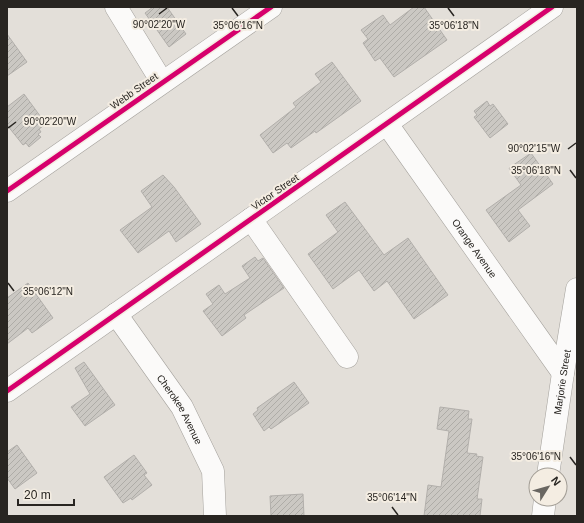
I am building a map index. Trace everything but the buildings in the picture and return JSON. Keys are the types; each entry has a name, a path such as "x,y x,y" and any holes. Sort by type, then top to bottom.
{"street":[{"path":"116,7 162,82"},
{"name":"Webb Street","path":"7,191 271,7"},
{"name":"Victor Street","path":"7,391 552,7"},
{"name":"Orange Avenue","path":"387,124 563,373"},
{"path":"251,219 347,357"},
{"name":"Marjorie Street","path":"549,467 577,289"},
{"name":"Cherokee Avenue","path":"116,314 182,407 213,471 215,516"}],"cycle path":[{"path":"7,191 271,7"},
{"path":"7,391 552,7"}]}
